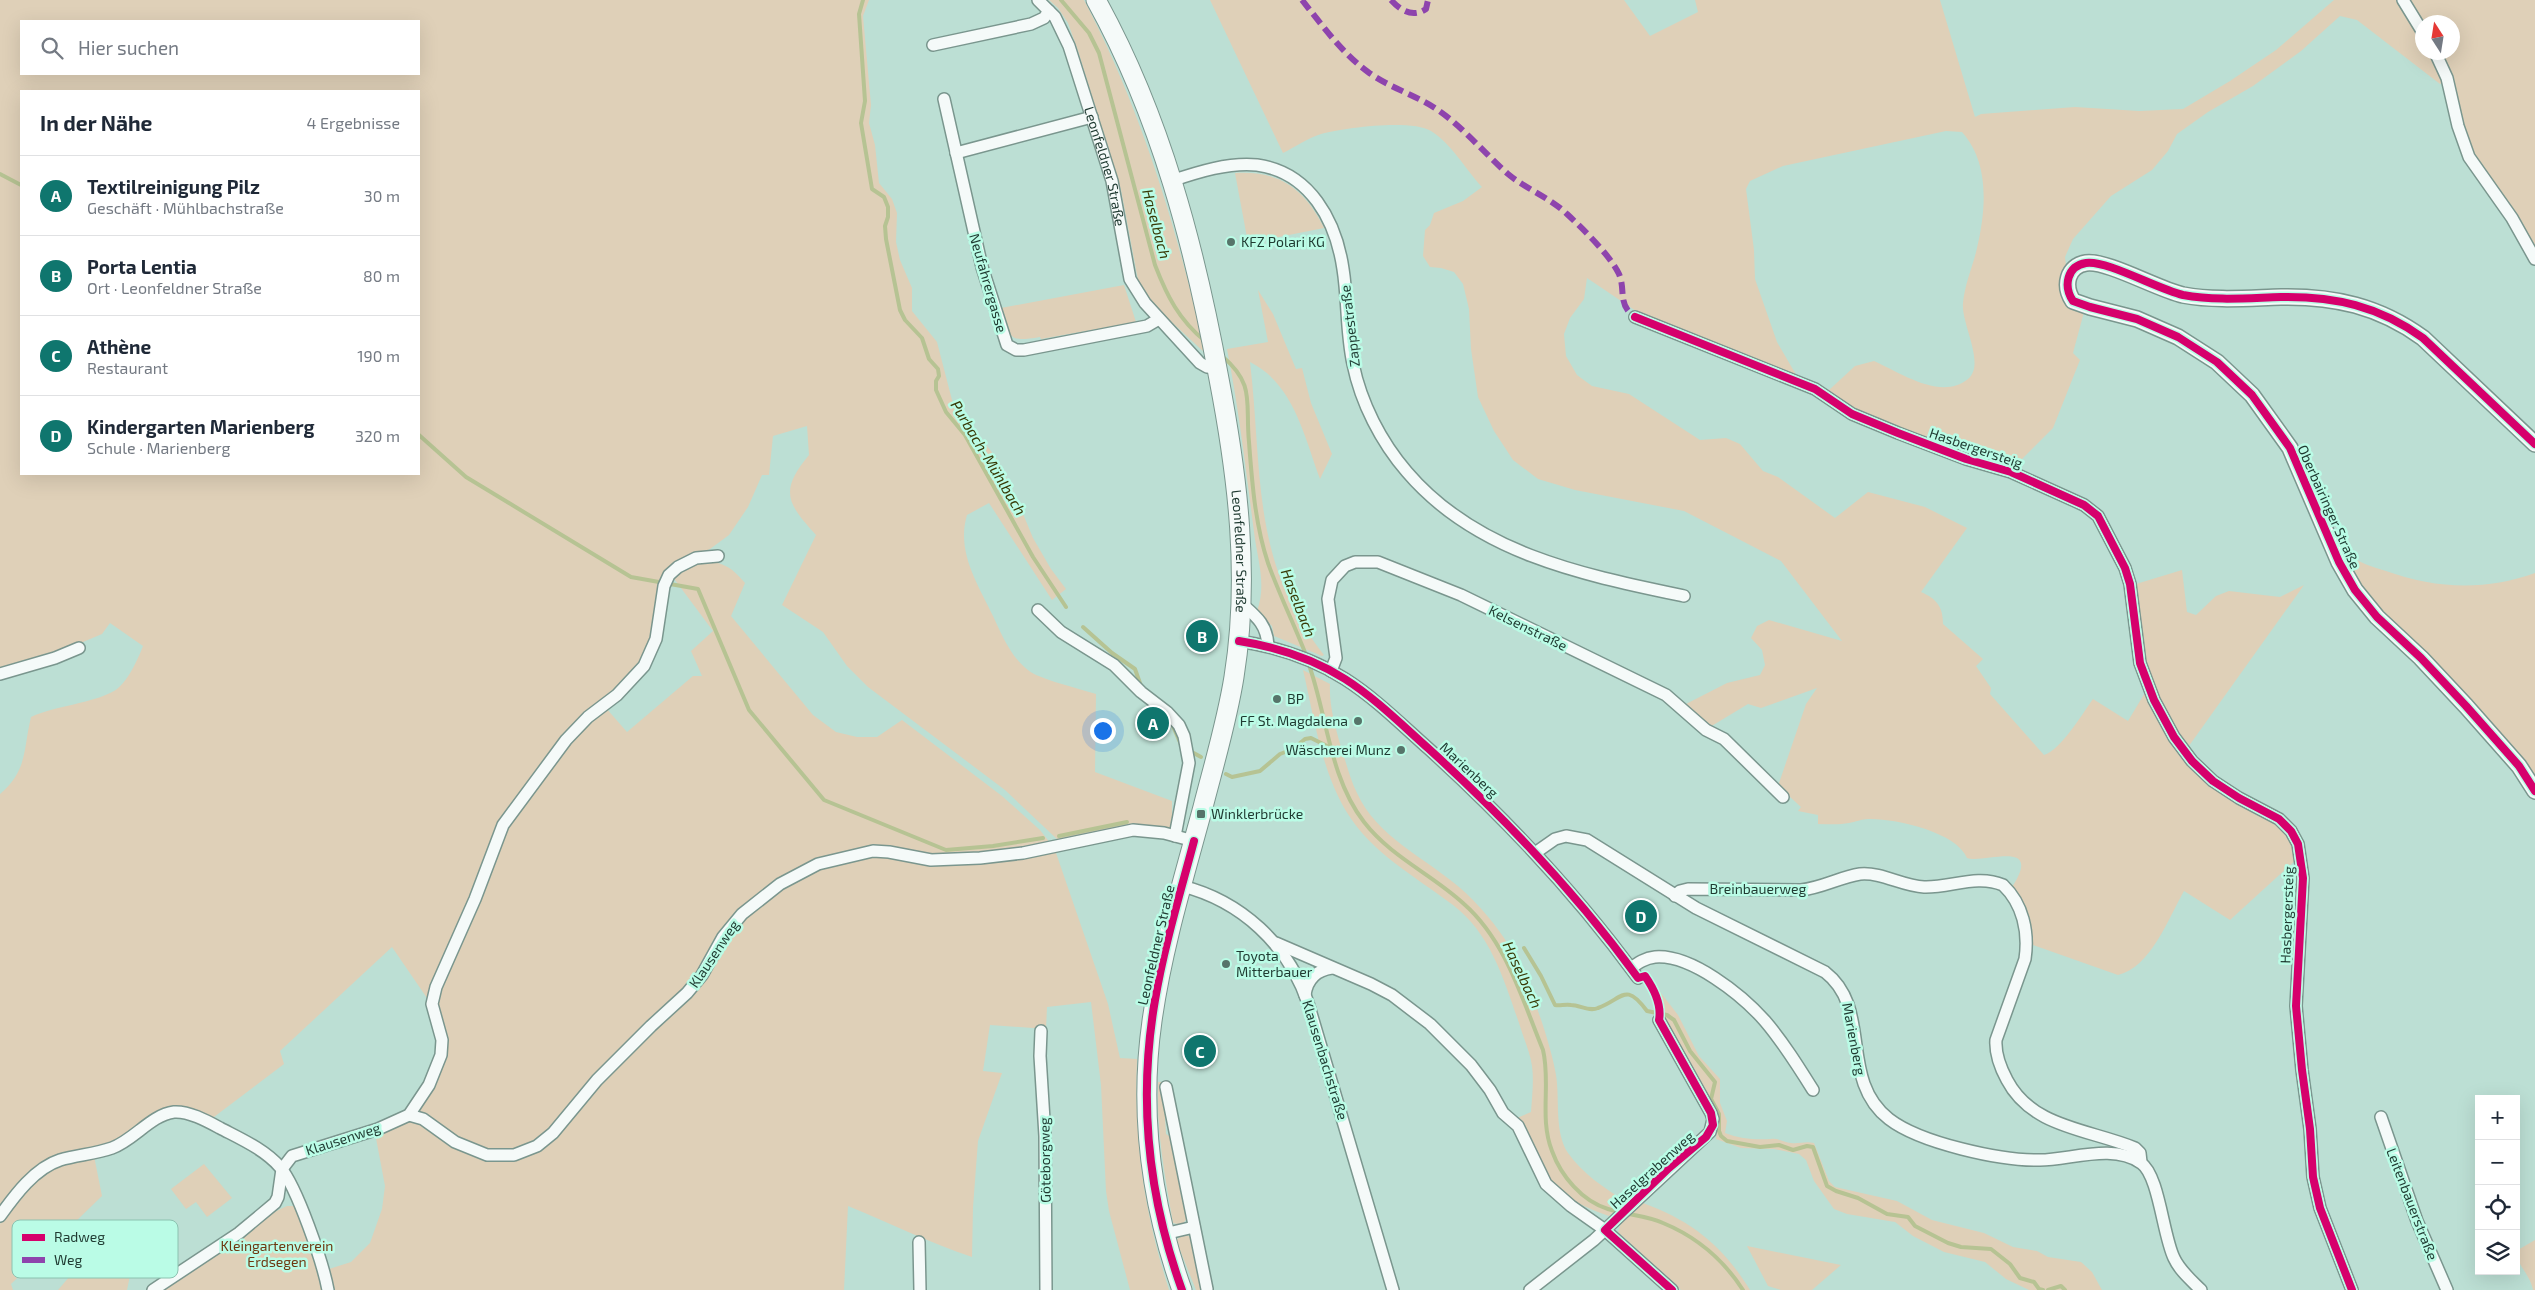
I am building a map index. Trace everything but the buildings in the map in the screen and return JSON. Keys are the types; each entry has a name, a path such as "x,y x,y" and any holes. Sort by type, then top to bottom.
{"main road":[{"name":"Leonfeldner Straße","path":"1096,0 1124,55 1143,100 1192,250 1216,362 1240,516 1243,569 1242,604 1239,641 1226,719 1155,998 1147,1070 1150,1157 1164,1234 1182,1290"}],"street":[{"name":"Leonfeldner Straße","path":"1038,0 1050,10 1064,34 1092,117 1116,199 1130,279 1138,294 1200,363 1207,367 1216,362"},
{"path":"2403,0 2415,20"},
{"path":"933,45 1031,24 1044,18 1050,10"},
{"path":"2439,60 2447,78 2458,126 2469,157 2512,218 2535,259"},
{"name":"Neufahrergasse","path":"944,98 987,286 1003,338 1009,347 1024,350 1147,326 1159,318"},
{"path":"956,153 1092,117"},
{"name":"Zappestraße","path":"1171,181 1223,167 1256,165 1293,178 1316,198 1331,225 1340,253 1352,362 1363,399 1389,449 1406,471 1438,504 1472,528 1524,554 1582,573 1684,596"},
{"name":"Oberbairinger Straße","path":"2535,444 2423,338 2406,326 2367,307 2326,298 2204,298 2156,287 2097,263 2078,265 2070,272 2068,288 2073,301 2090,308 2137,319 2178,337 2217,362 2252,395 2290,448 2339,562 2355,590 2377,617 2466,706 2519,766 2535,791"},
{"name":"Hasbergersteig","path":"1635,317 1815,389 1852,414 1898,433 1966,459 2011,472 2084,505 2098,516 2125,568 2130,584 2140,663 2154,700 2174,737 2192,761 2213,781 2279,819 2291,831 2298,844 2303,878 2296,1006 2310,1128 2313,1177 2320,1208 2352,1290"},
{"path":"409,1116 429,1085 441,1055 442,1040 432,1004 436,987 475,899 500,830 566,740 588,717 622,690 644,666 656,638 664,584 672,572 686,562 700,556 718,556"},
{"name":"Kelsenstraße","path":"1326,668 1336,650 1328,598 1332,580 1345,566 1355,562 1378,562 1453,592 1666,695 1706,730 1724,739 1783,797"},
{"path":"1242,604 1258,617 1267,632 1268,646"},
{"path":"1038,610 1064,634 1111,662 1141,692 1171,715 1180,725 1188,751 1186,781 1175,836"},
{"name":"Marienberg","path":"1239,641 1290,652 1326,668 1363,692 1396,719 1486,803 1535,853 1635,973 1646,959 1668,958 1694,967 1737,994 1775,1034 1812,1090"},
{"path":"0,674 55,658 79,648"},
{"name":"Klausenweg","path":"282,1169 288,1160 298,1153 369,1132 409,1116 423,1119 455,1142 488,1155 514,1156 537,1146 553,1133 597,1080 695,984 723,937 742,914 780,884 818,864 874,852 889,852 931,860 980,858 1023,852 1133,830 1175,836 1194,842"},
{"name":"Marienberg","path":"1535,853 1555,839 1577,836 1587,840 1675,896 1825,972 1836,981 1848,1002 1859,1073 1864,1087 1877,1109 1903,1129 1925,1138 2000,1158 2041,1160 2113,1154 2141,1162"},
{"name":"Breinbauerweg","path":"1675,896 1680,891 1688,889 1801,890 1816,888 1860,874 1922,887 1982,880 2003,884 2018,905 2024,918 2027,946 2025,959 1996,1040 1996,1048 2002,1071 2016,1095 2037,1113 2066,1126 2134,1148 2140,1153 2141,1162"},
{"name":"Klausenbachstraße","path":"1182,886 1221,899 1276,943 1305,995 1393,1290"},
{"path":"1276,943 1392,995 1424,1019 1451,1043 1482,1078 1503,1114 1524,1134 1535,1165 1546,1184 1563,1200 1605,1230 1672,1290"},
{"path":"1305,995 1309,982 1315,974 1332,968"},
{"name":"Haselgrabenweg","path":"1530,1290 1605,1230 1706,1137 1713,1125 1711,1113 1659,1020"},
{"name":"Göteborgweg","path":"1041,1031 1040,1056 1045,1136 1046,1290"},
{"path":"1166,1087 1207,1289"},
{"path":"0,1216 29,1182 42,1170 58,1161 115,1146 157,1118 173,1112 189,1114 246,1141 282,1169 297,1200 320,1259 328,1290"},
{"name":"Leitenbauerstraße","path":"2380,1117 2417,1222 2447,1290"},
{"path":"2141,1162 2152,1179 2174,1258 2187,1277 2201,1290"},
{"path":"178,1274 240,1233 275,1203 278,1197 282,1169"},
{"path":"275,1203 297,1200"},
{"path":"1164,1234 1194,1227"},
{"path":"919,1242 920,1290"},
{"path":"153,1290 171,1278"}],"green space":[{"path":"0,0 869,0 863,16 871,105 869,123 875,145 879,183 892,199 897,213 896,242 900,260 912,288 912,311 937,342 952,400 997,459 1016,497 1033,538 1051,569 1066,589 1052,600 989,503 967,515 964,542 970,567 1003,638 1016,658 1028,670 1041,677 1096,694 1095,772 1172,801 1172,831 1059,841 1005,790 868,687 847,666 823,632 782,605 816,535 798,514 790,496 793,478 809,455 807,426 773,436 769,475 762,475 748,507 729,535 710,549 673,565 655,630 636,672 585,715 494,833 473,895 429,1001 392,947 280,1051 284,1064 210,1120 182,1109 106,1147 68,1154 0,1212 0,794 16,776 20,768 31,717 95,699 119,688 128,677 143,646 110,623 102,634 64,650 0,670"},
{"path":"1049,0 1084,0 1105,42 1124,85 1156,173 1183,263 1206,354 1163,314 1147,295 1138,280 1121,190 1078,51 1068,23 1058,8"},
{"path":"1210,0 1624,0 1650,36 1698,12 1695,0 1940,0 1975,117 1981,114 2075,107 2139,111 2183,109 2230,81 2276,50 2334,0 2535,0 2535,251 2466,142 2449,78 2440,84 2357,20 2340,16 2301,51 2253,86 2208,112 2177,134 2168,151 2152,170 2111,196 2073,239 2065,257 2066,265 2061,275 2061,293 2064,300 2084,312 2073,353 2080,360 2053,428 2012,469 1977,459 1854,410 1828,391 1855,366 1874,361 1908,378 1934,386 1946,387 1957,385 1968,379 1973,372 1975,364 1974,354 1965,322 1963,303 1965,288 1980,233 1984,203 1981,172 1977,158 1971,144 1962,132 1946,131 1783,166 1750,181 1746,189 1754,250 1755,279 1777,342 1798,378 1636,311 1587,278 1584,299 1570,318 1564,334 1566,356 1577,375 1592,386 1629,394 1700,440 1726,438 1740,444 1763,471 1778,477 1835,518 1868,492 1925,507 1967,528 1921,592 1938,604 1942,613 1943,624 1983,659 1976,666 1991,688 1990,694 2044,755 2051,752 2064,739 2093,699 2128,721 2146,691 2176,748 2289,832 2298,858 2230,920 2184,891 2165,928 2149,952 2130,970 2118,975 2033,945 2027,916 2012,887 2020,872 2021,863 2016,858 2008,856 1967,858 1961,849 1951,841 1924,828 1908,824 1879,819 1863,819 1841,824 1818,824 1818,815 1798,811 1801,807 1778,786 1806,704 1817,688 1761,708 1748,704 1710,727 1686,704 1727,683 1760,675 1765,665 1762,650 1751,638 1757,626 1769,620 1842,641 1781,561 1684,511 1575,490 1538,479 1513,460 1494,431 1478,397 1471,349 1469,309 1463,284 1454,272 1430,267 1423,256 1425,230 1430,225 1434,213 1463,201 1482,187 1445,142 1431,131 1421,127 1393,125 1345,129 1321,134 1283,153"},
{"path":"1235,173 1265,175 1289,185 1299,193 1317,214 1324,228 1248,243"},
{"path":"1124,285 1136,322 1041,339 1040,337 1021,339 1011,336 1001,308"},
{"path":"1258,290 1273,314 1296,369 1302,368 1311,403 1332,454 1320,479 1296,413 1287,397 1265,372 1250,362 1264,514 1271,550 1283,585 1300,620 1324,655 1322,656 1274,636 1272,626 1257,611 1261,591 1260,571 1239,418 1227,349 1268,342"},
{"path":"2330,529 2343,549 2357,560 2376,568 2423,581 2460,586 2479,585 2498,583 2535,573 2535,782 2367,599"},
{"path":"699,561 720,563 735,572 745,583 731,616 813,715 836,732 857,737 877,737 902,720 1002,796 1040,830 1051,844 969,856 856,851 766,889 694,980 540,1140 515,1152 477,1149 419,1112 441,1069 435,1001 501,834 565,744 606,708 627,732 693,676 702,676 691,651 713,631 672,576"},
{"path":"2182,570 2187,612 2196,615 2216,596 2229,591 2280,597 2304,585 2186,750 2147,675 2139,639 2136,584"},
{"path":"1303,670 1330,684 1331,708 1352,782 1376,822 1402,845 1445,876 1473,900 1487,915 1510,947 1531,992 1549,1045 1556,1075 1559,1125 1564,1145 1568,1153 1587,1174 1625,1201 1609,1216 1583,1206 1562,1192 1553,1184 1539,1163 1526,1128 1517,1118 1531,1112 1532,1066 1502,974 1495,959 1487,944 1466,917 1453,905 1381,852 1368,840 1346,811 1337,795 1324,760"},
{"path":"1055,850 1108,1004 1120,1058 1137,1059 1136,1090 1139,1148 1147,1204 1160,1261 1169,1290 1130,1290 1109,1211 1106,1191 1101,1085 1091,1002 1047,1007 1046,1029 990,1025 983,1071 1002,1073 978,1141 973,1207 972,1257 848,1206 844,1290 331,1290 326,1270 351,1262 370,1243 382,1209 385,1186 375,1133 415,1119 445,1140 517,1158 583,1102 666,1015 735,926 772,893 821,867 870,855 922,862"},
{"path":"1654,984 1678,1015 1699,1056 1720,1079 1720,1103 1727,1121 1725,1133 1748,1139 1776,1139 1794,1143 1814,1143 1829,1181 1835,1187 1897,1201 1932,1220 1984,1233 2013,1247 2037,1251 2048,1257 2081,1262 2092,1272 2102,1290 2029,1290 2006,1279 1985,1262 1944,1252 1913,1236 1895,1222 1847,1214 1834,1209 1814,1181 1806,1160 1799,1154 1774,1149 1741,1148 1716,1139 1717,1123 1662,1019 1663,1011"},
{"path":"1158,1082 1163,1082 1166,1134 1172,1138 1188,1217 1182,1225 1173,1223 1167,1188 1158,1118"},
{"path":"94,1156 102,1196 77,1220 12,1220 12,1278 17,1278 11,1284 13,1290 0,1290 0,1224 13,1205 42,1174 58,1165"},
{"path":"204,1164 232,1198 207,1217 196,1202 186,1209 171,1189"},
{"path":"1643,1203 1677,1218 1705,1237 1729,1260 1750,1290 1681,1290 1618,1232 1621,1223"},
{"name":"Kleingartenverein Erdsegen","path":"287,1206 297,1206 326,1290 159,1290 178,1278 268,1215"},
{"path":"1184,1234 1193,1238 1204,1290 1196,1290 1176,1240"},
{"path":"2535,1240 2535,1290 2533,1290 2520,1263 2520,1249"},
{"path":"1747,1246 1841,1265 1812,1290 1781,1290 1768,1286"},
{"path":"68,1278 130,1278 127,1290 58,1290"}],"waterway":[{"name":"Purbach-Mühlbach","path":"863,0 859,14 865,101 861,123 872,189 884,197 888,207 888,217 885,226 886,239 900,310 905,320 922,338 929,359 938,369 939,376 936,381 936,390 946,412 965,435 1033,557 1066,607"},
{"name":"Haselbach","path":"1061,0 1089,33 1099,53 1155,265 1175,307 1188,325 1205,341"},
{"path":"0,174 20,184"},
{"name":"Haselbach","path":"1222,356 1240,376 1247,395 1253,488 1260,533 1272,575 1306,655"},
{"path":"420,436 466,477 631,577 698,589 749,710 824,800 946,850 993,846 1043,838"},
{"name":"Purbach-Mühlbach","path":"1083,627 1112,653 1135,669 1141,686"},
{"name":"Haselbach","path":"1308,662 1336,765 1352,804 1364,822 1387,846 1464,904 1479,919 1502,953 1520,991 1543,1050 1546,1075 1546,1126 1548,1139 1556,1160 1567,1178 1581,1194 1598,1205 1615,1211 1656,1220 1687,1235 1718,1259 1743,1290"},
{"name":"Purbach-Mühlbach","path":"1173,726 1182,747"},
{"name":"Purbach-Mühlbach","path":"1226,774 1232,777 1260,771 1280,754 1293,749 1305,739 1311,738 1331,748"},
{"name":"Purbach-Mühlbach","path":"1190,751 1201,757"},
{"path":"1059,836 1127,822"},
{"path":"1524,948 1541,976 1555,1005 1574,1005 1595,1009 1628,994 1640,1002 1647,1011 1667,1015 1674,1020 1690,1051 1715,1082 1711,1099 1719,1114 1719,1131 1721,1136 1727,1141 1760,1147 1779,1145 1793,1150 1807,1146 1813,1147 1827,1186 1858,1198 1887,1214 1908,1217 1915,1226 1948,1243 1961,1247 1991,1249 2010,1264 2020,1278 2034,1282 2039,1289 2043,1290"},
{"path":"2048,1290 2061,1286 2065,1290"}],"marked path":[{"path":"1302,0 1333,38 1368,72 1438,110 1457,125 1508,174 1553,203 1573,220 1595,242 1615,267 1621,280 1624,302 1629,312 1635,317"},
{"path":"1391,0 1403,10 1412,13 1421,12 1426,9 1428,0"}],"cycle path":[{"path":"2535,444 2423,338 2390,318 2373,311 2355,305 2319,298 2220,299 2183,295 2119,270 2095,263 2080,265 2071,272 2068,289 2073,301 2137,319 2178,337 2217,362 2252,395 2290,448 2339,562 2355,590 2377,617 2421,658 2466,706 2519,766 2535,791"},
{"path":"1635,317 1815,389 1852,414 1898,433 1966,459 2011,472 2084,505 2098,516 2125,568 2130,584 2140,663 2154,700 2174,737 2192,761 2213,781 2239,798 2279,819 2291,831 2298,844 2303,878 2296,1006 2310,1129 2313,1177 2320,1208 2352,1290"},
{"path":"1239,641 1281,650 1307,659 1345,679 1378,703 1458,775 1513,830 1565,887 1638,978 1645,976 1656,997 1660,1014 1659,1020 1711,1113 1713,1125 1706,1137 1669,1168 1605,1230 1672,1290"},
{"path":"1182,1290 1170,1255 1154,1183 1149,1147 1147,1074 1155,1000 1163,960 1194,841"}],"place":[{"name":"KFZ Polari KG","path":"1231,242"},
{"name":"Porta Lentia","path":"1202,636"},
{"name":"BP","path":"1277,699"},
{"name":"FF St. Magdalena","path":"1358,721"},
{"name":"Textilreinigung Pilz","path":"1153,723"},
{"name":"Wäscherei Munz","path":"1401,750"},
{"name":"Winklerbrücke","path":"1201,814"},
{"name":"Kindergarten Marienberg","path":"1641,916"},
{"name":"Toyota Mitterbauer","path":"1226,964"},
{"name":"Athène","path":"1200,1051"}]}
